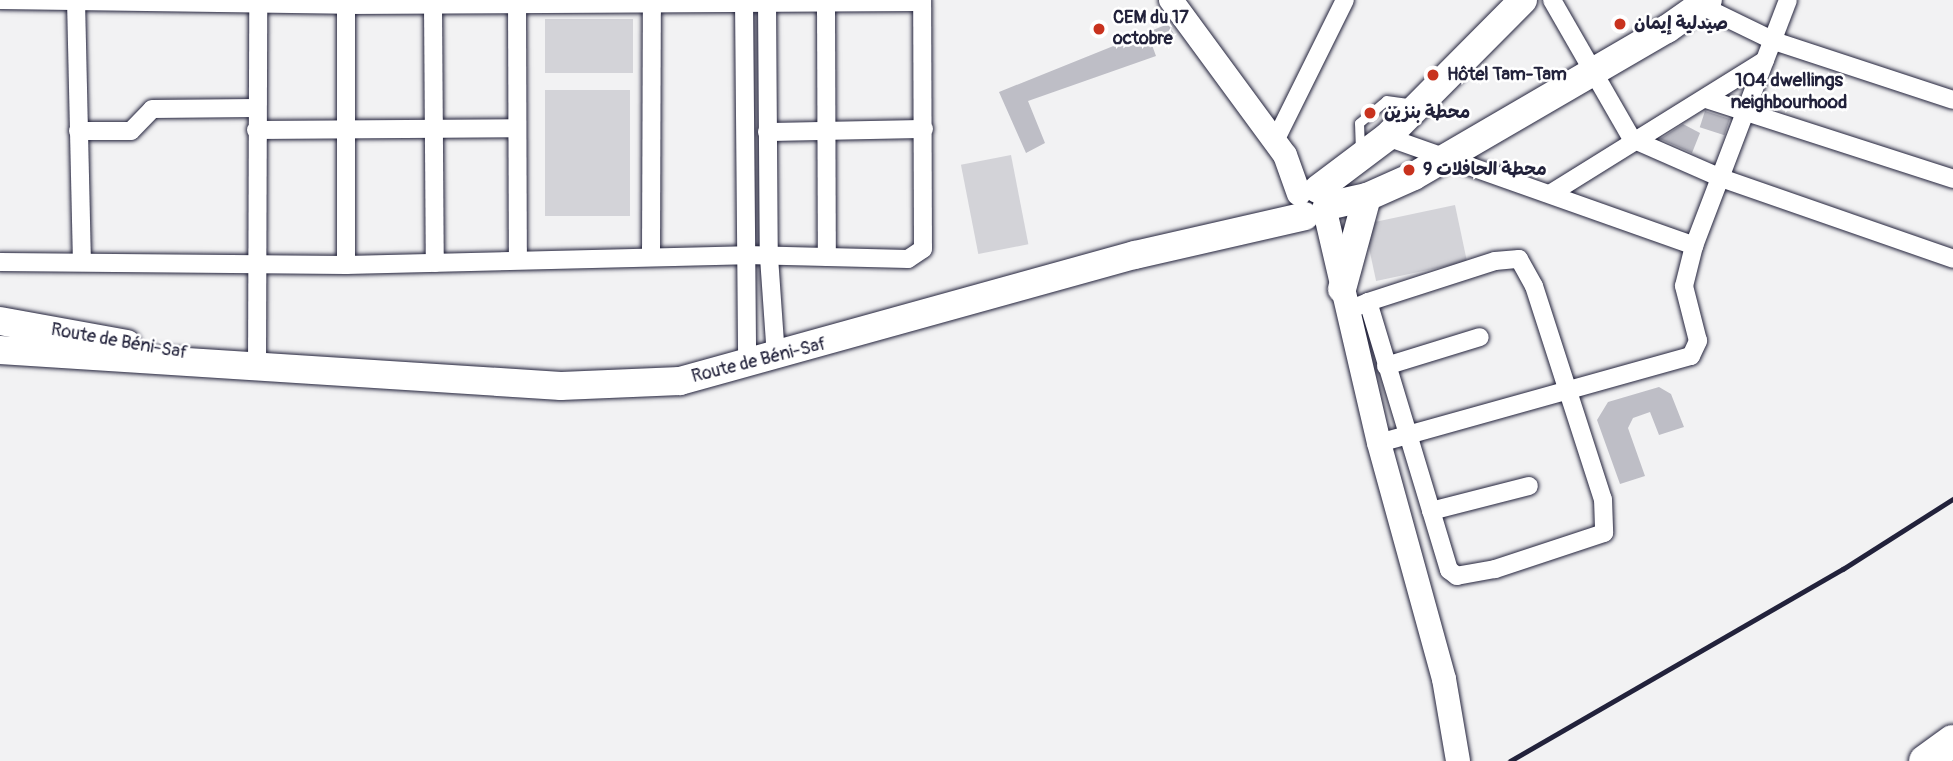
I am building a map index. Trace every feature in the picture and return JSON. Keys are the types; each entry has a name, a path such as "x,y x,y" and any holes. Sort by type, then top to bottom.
{"highway":[{"path":"1925,761 1953,741"}],"main road":[{"path":"1171,0 1280,148 1312,202 1332,248 1352,301 1379,443 1424,597 1457,754"},
{"path":"1312,202 1360,156 1387,137 1523,0"},
{"path":"1312,202 1367,197 1446,158 1700,3"},
{"path":"1352,301 1367,197"},
{"name":"Route de Béni-Saf","path":"0,350 587,386 680,381 776,358 1135,255 1226,234 1312,202"},
{"name":"Route de Béni-Saf","path":"0,321 247,364"}],"street":[{"path":"0,0 346,5 652,1 767,1 826,5 922,1 923,129 923,249 908,259 746,255 346,265 0,262"},
{"path":"76,0 82,261"},
{"path":"1552,0 1632,139 1721,178 1953,259"},
{"path":"1379,443 1691,356 1698,331 1684,286 1695,246 1748,112 1788,0"},
{"path":"651,257 652,1"},
{"path":"744,1 747,365"},
{"path":"767,1 769,257 776,358"},
{"path":"247,364 259,263 256,108 258,2"},
{"path":"517,2 518,260"},
{"path":"1700,3 1774,41 1953,100"},
{"path":"1280,148 1338,4"},
{"path":"346,5 346,265"},
{"path":"433,5 431,129 435,263"},
{"path":"826,5 827,257"},
{"path":"1550,194 1632,139 1706,99 1765,60"},
{"path":"1706,99 1953,179"},
{"path":"78,131 131,131 152,109 256,108"},
{"path":"257,130 517,128"},
{"path":"767,132 923,129"},
{"path":"1387,137 1695,246"},
{"path":"1519,259 1534,286 1607,513 1604,533 1495,569 1457,576 1449,570 1386,366 1352,301 1495,261 1519,259"},
{"path":"1386,366 1480,337"},
{"path":"1431,511 1529,485"}],"lane":[{"path":"1360,156 1359,123 1386,100 1419,105"}],"shaded area":[{"path":"545,19 633,19 633,73 545,73"},
{"path":"545,90 630,90 630,216 545,216"},
{"path":"1011,155 1028,244 978,254 961,165"},
{"path":"1455,205 1467,262 1376,281 1364,224"}],"building":[{"path":"1168,24 1174,34 1152,45 1156,56 1028,101 1045,143 1026,153 999,92"},
{"path":"1705,111 1730,119 1724,135 1700,127"},
{"path":"1683,124 1700,133 1692,153 1660,139"},
{"path":"1659,387 1671,394 1684,427 1659,435 1650,412 1633,418 1628,428 1645,476 1620,484 1597,420 1608,402"}],"railway":[{"path":"1510,761 1843,569 1953,499"}],"place":[{"name":"صيدلية إيمان","path":"1620,24"},
{"name":"CEM du 17 octobre","path":"1099,29"},
{"name":"Hôtel Tam-Tam","path":"1433,75"},
{"name":"محطة بنزين","path":"1370,113"},
{"name":"محطة الحافلات 9","path":"1409,170"}],"district":[{"name":"104 dwellings neighbourhood","path":"1789,92"}]}
